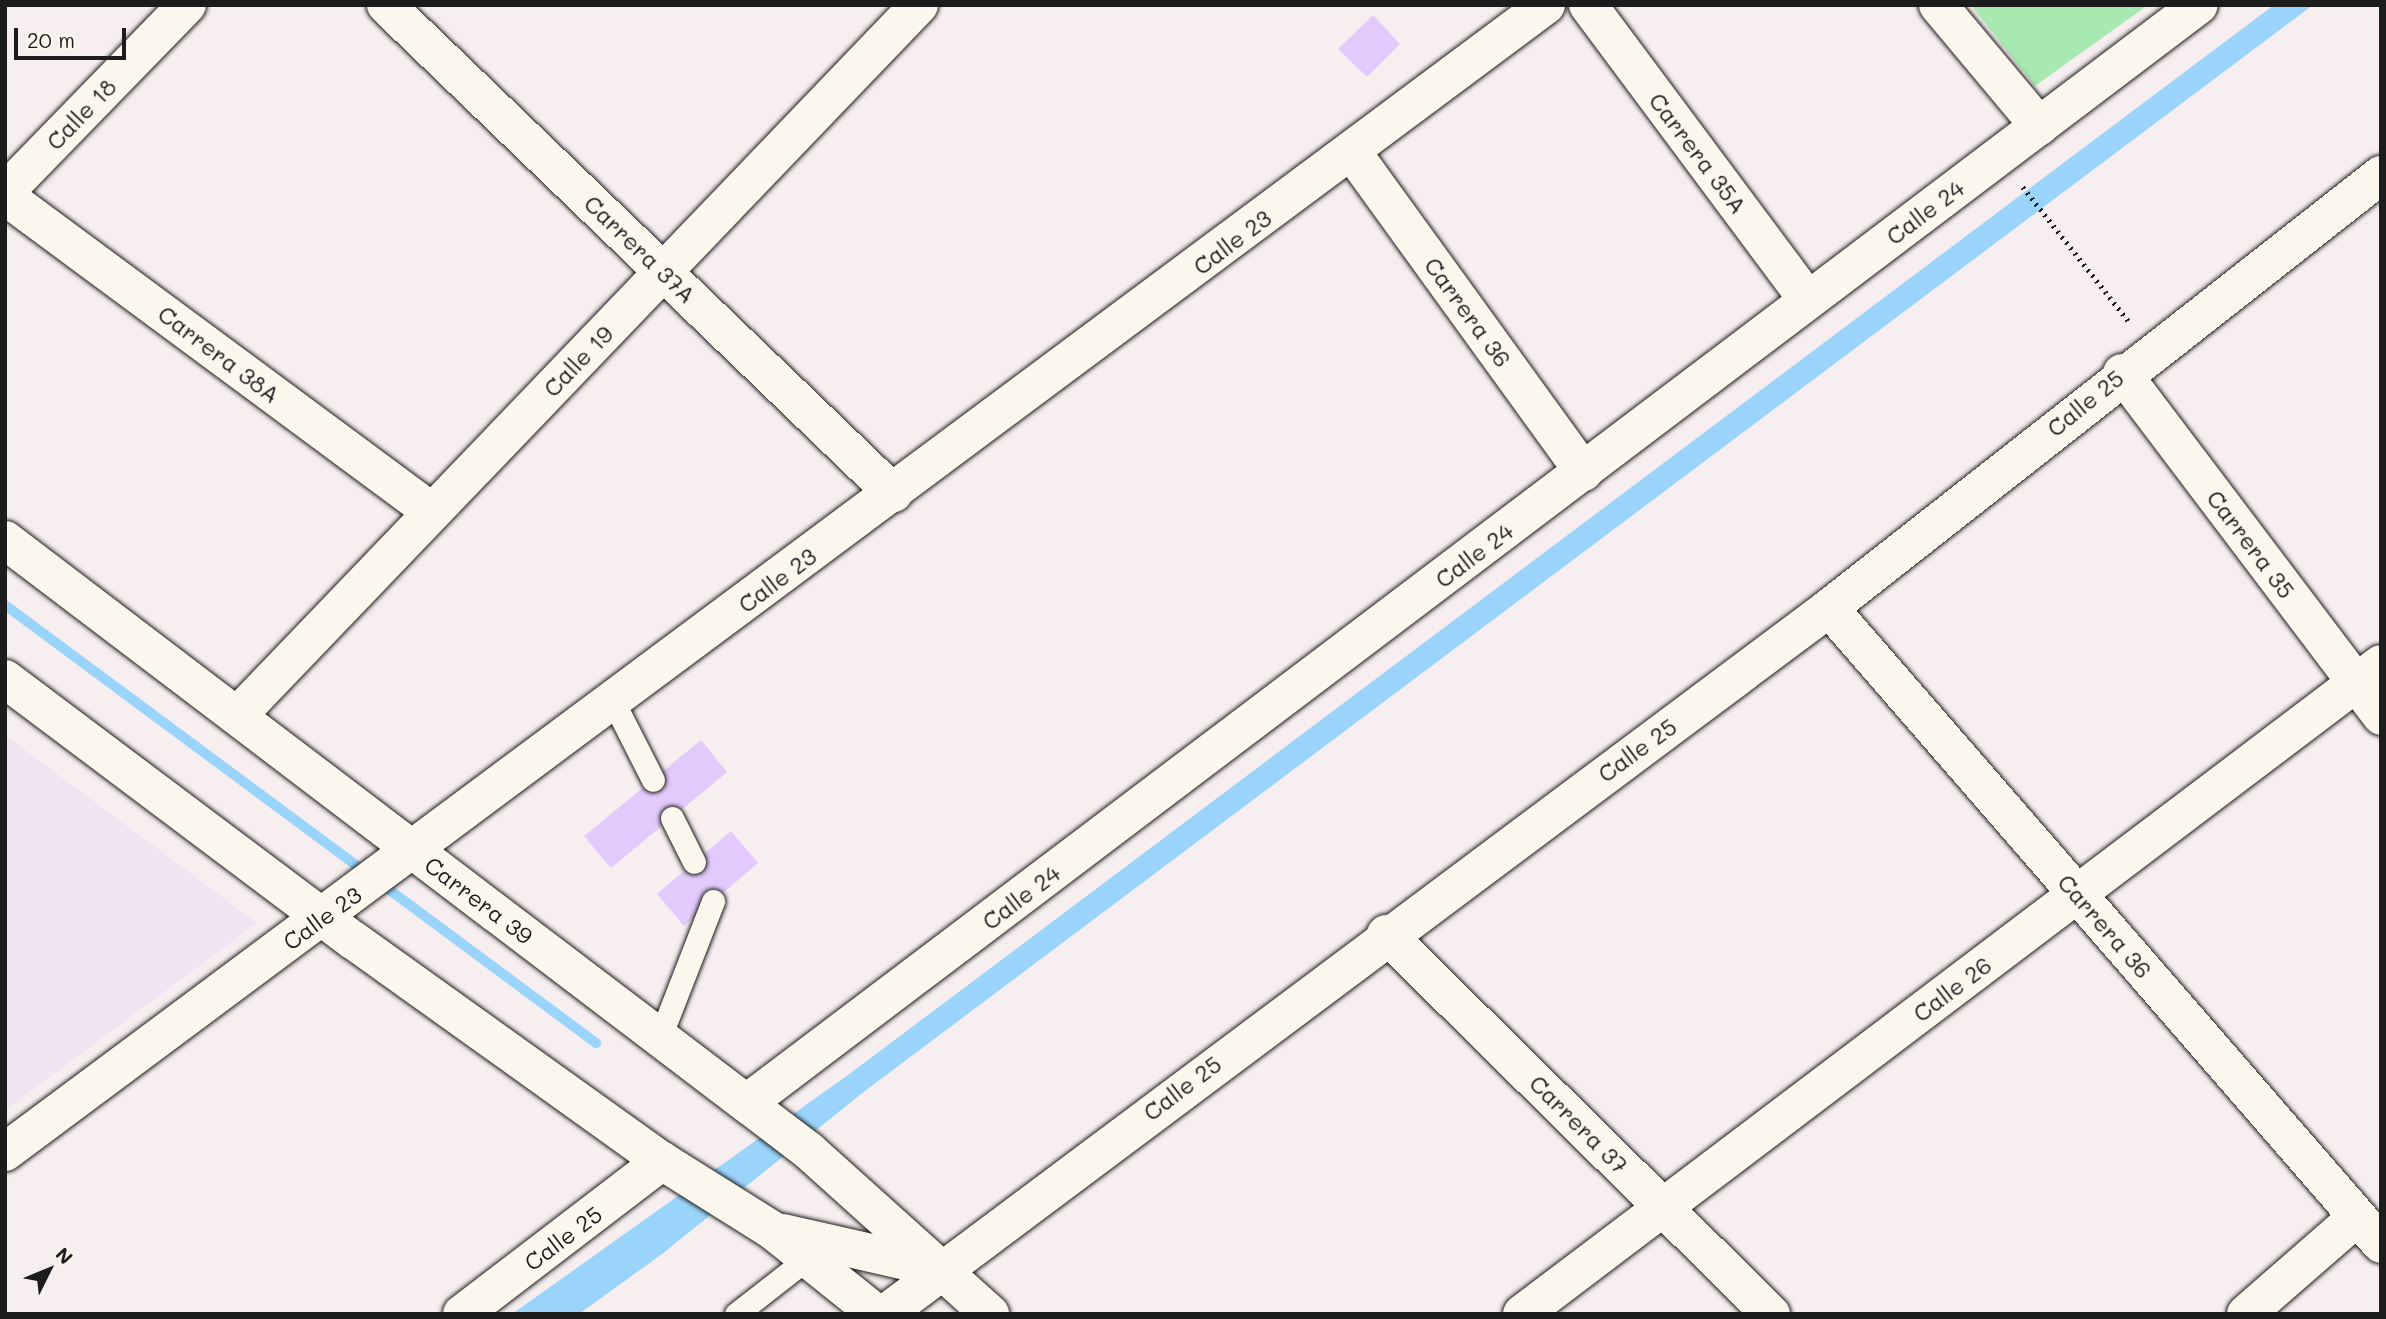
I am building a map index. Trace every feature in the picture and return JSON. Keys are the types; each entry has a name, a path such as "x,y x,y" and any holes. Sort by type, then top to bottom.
{"street":[{"name":"Calle 18","path":"5,194 187,5"},
{"name":"Carrera 37A","path":"386,5 893,493"},
{"name":"Calle 19","path":"237,716 919,5"},
{"name":"Calle 23","path":"5,1152 401,862 1546,5"},
{"name":"Carrera 35A","path":"1588,5 1808,300"},
{"path":"1938,5 2039,126"},
{"name":"Calle 24","path":"755,1109 1808,300 2199,5"},
{"name":"Carrera 36","path":"1352,152 1584,472"},
{"name":"Calle 25","path":"885,1314 1386,934 1829,608 2137,362 2381,175"},
{"name":"Carrera 38A","path":"5,194 432,512"},
{"name":"Carrera 35","path":"2137,362 2368,673 2381,716"},
{"name":"Carrera 39","path":"5,540 237,716 401,862 660,1037 809,1151 944,1269 990,1314"},
{"name":"Carrera 36","path":"1829,608 2369,1230"},
{"name":"Calle 26","path":"1522,1314 2368,673"},
{"path":"5,679 330,912 676,1169 772,1230 820,1250 944,1269"},
{"name":"Carrera 37","path":"1386,934 1771,1314"},
{"name":"Calle 25","path":"461,1314 676,1169"},
{"path":"2246,1314 2369,1230"},
{"path":"820,1250 877,1314"}],"lane":[{"path":"614,703 653,780"},
{"path":"672,818 694,862"},
{"path":"660,1037 713,901"},
{"path":"737,1314 820,1250"}],"path":[{"path":"2019,182 2061,236 2137,362"}],"shaded area":[{"path":"5,735 257,923 5,1110"}],"green space":[{"path":"1971,5 2148,5 2035,86"}],"water":[{"path":"2274,5 2313,5 861,1094 662,1254 579,1314 512,1314 848,1075"}],"building":[{"path":"1373,15 1400,44 1367,77 1338,49"},
{"path":"701,740 727,772 611,868 584,836"},
{"path":"731,831 758,863 684,926 657,894"}],"waterway":[{"path":"5,605 596,1043"}]}
